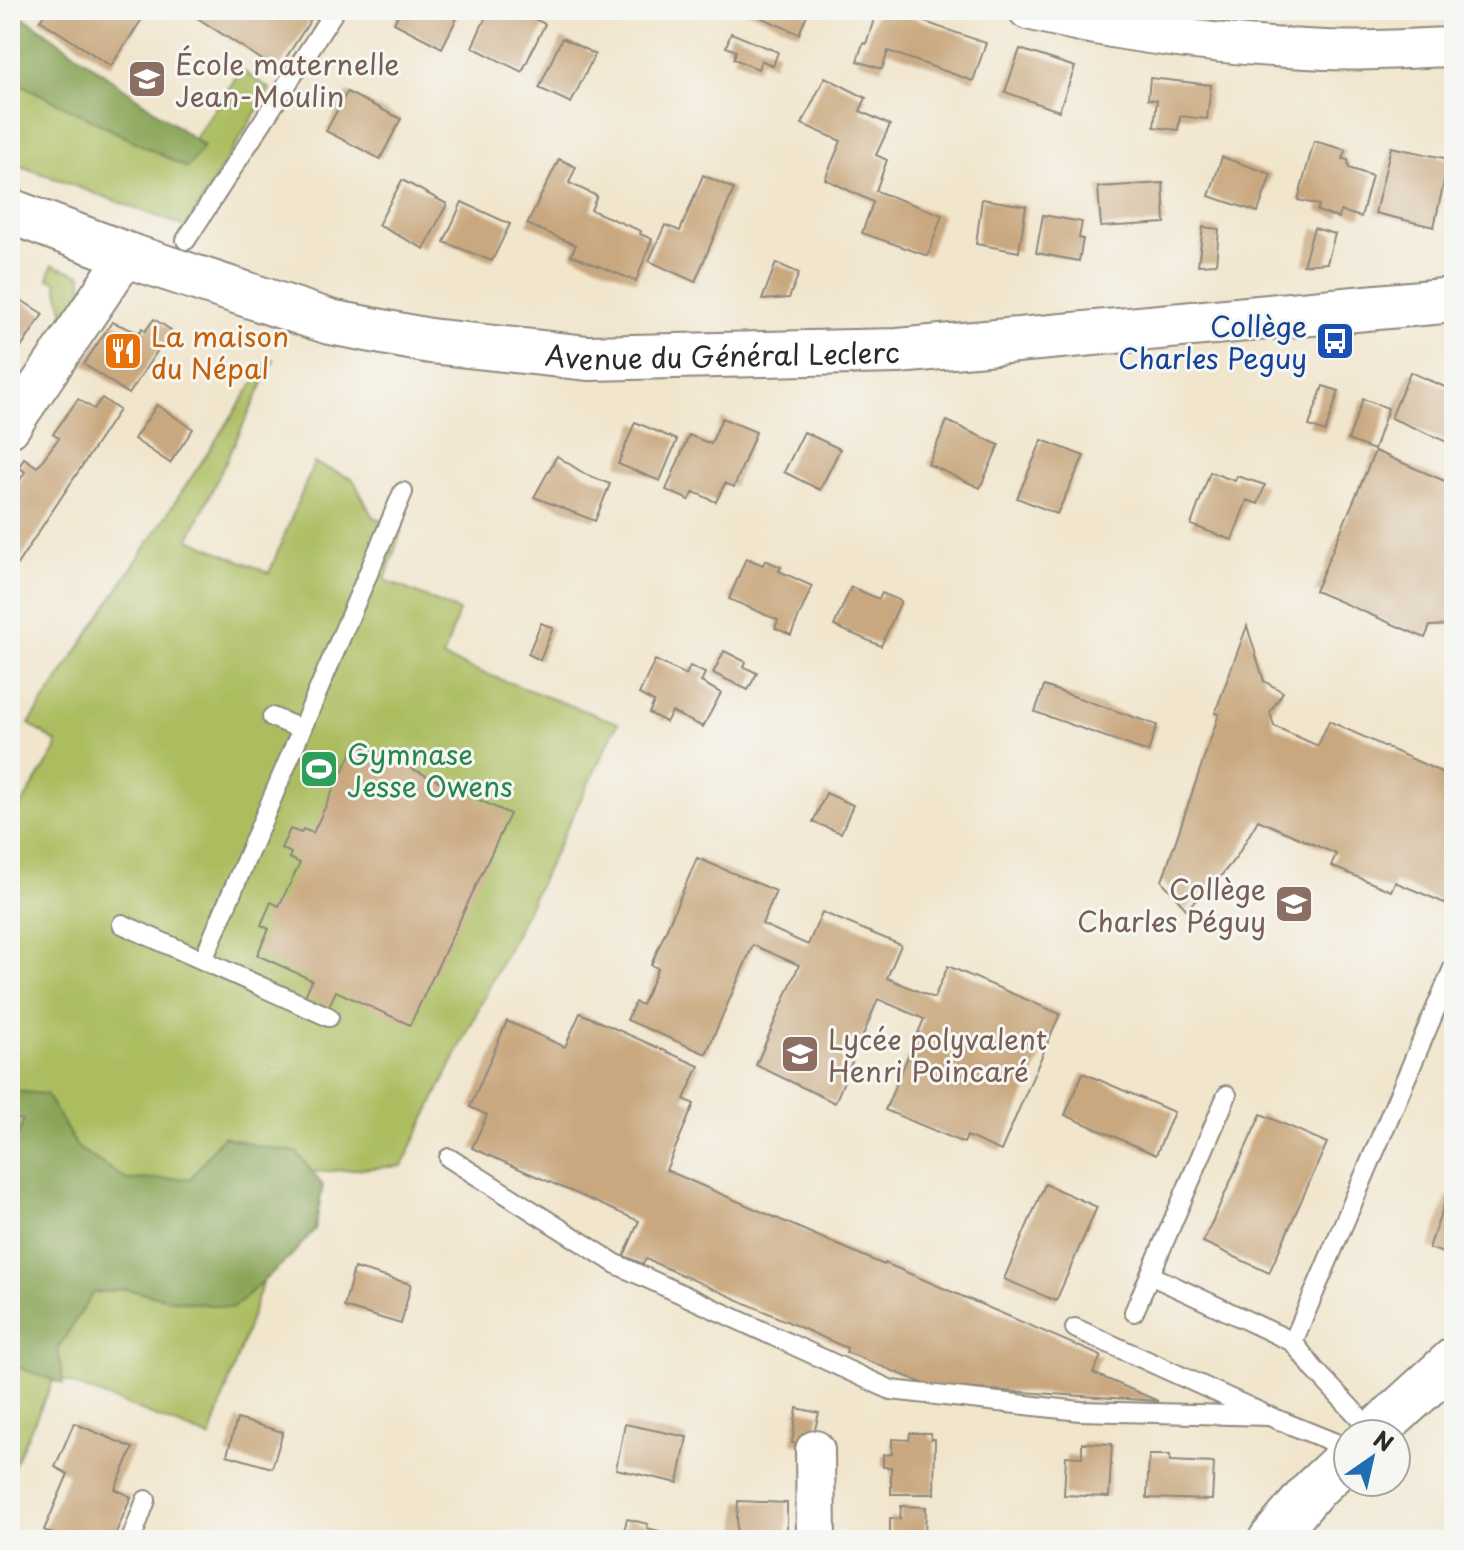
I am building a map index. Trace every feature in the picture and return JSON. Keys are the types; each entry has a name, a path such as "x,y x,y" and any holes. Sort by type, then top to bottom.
{"main road":[{"name":"Avenue du Général Leclerc","path":"10,211 127,255 339,324 430,341 588,358 898,351 1454,300"},
{"path":"1391,1418 1454,1360"},
{"path":"1271,1540 1332,1472"},
{"path":"1238,1540 1312,1491"}],"street":[{"path":"1028,10 1065,19 1210,41 1327,50 1454,47"},
{"path":"10,428 127,255"},
{"path":"815,1450 816,1540"}],"lane":[{"path":"186,240 335,10"},
{"path":"203,960 403,492"},
{"path":"272,717 301,729"},
{"path":"122,924 329,1017"},
{"path":"1293,1342 1454,966"},
{"path":"1134,1312 1227,1095"},
{"path":"449,1158 616,1264 891,1390 1080,1411 1269,1416"},
{"path":"1150,1275 1293,1342 1359,1418"},
{"path":"1075,1328 1332,1442"},
{"path":"131,1540 146,1500"}],"green space":[{"path":"10,10 36,25 204,146 187,168 10,79"},
{"path":"10,49 184,154 241,70 270,89 186,227 10,162"},
{"path":"52,265 82,275 82,293 65,319 56,281 48,279"},
{"path":"270,358 274,360 189,539 269,573 314,463 353,479 372,516 401,531 385,580 459,611 443,658 618,723 402,1166 300,1173 210,1438 55,1377 10,1474 10,823 57,743 29,724"},
{"path":"10,1091 46,1094 77,1147 127,1180 191,1178 223,1136 297,1152 323,1186 315,1229 291,1256 233,1308 173,1300 126,1289 93,1293 58,1348 63,1384 10,1364"}],"building":[{"path":"47,10 148,10 111,66 40,20"},
{"path":"185,10 317,10 278,70"},
{"path":"400,10 461,10 442,48 394,23"},
{"path":"489,10 517,10 545,24 522,72 472,47"},
{"path":"744,10 809,10 799,34"},
{"path":"877,10 890,10 986,43 973,81 888,51 882,69 857,61"},
{"path":"731,33 778,52 773,66 761,60 758,69 734,59 736,51 726,47"},
{"path":"562,38 595,54 571,103 539,88"},
{"path":"1020,49 1075,67 1059,111 1005,92"},
{"path":"825,77 866,98 860,111 890,125 876,155 887,160 876,191 942,215 928,256 862,233 873,202 825,179 841,141 802,124"},
{"path":"1150,78 1211,85 1207,119 1180,116 1178,130 1154,127 1157,100 1148,99"},
{"path":"347,92 401,119 380,159 326,131"},
{"path":"1314,141 1346,150 1343,159 1348,160 1349,168 1372,176 1361,217 1341,211 1339,218 1317,211 1319,205 1298,200"},
{"path":"1391,147 1449,159 1434,227 1375,213"},
{"path":"1222,157 1271,174 1258,212 1209,196"},
{"path":"559,159 576,167 569,183 597,196 591,210 641,231 640,234 652,239 636,281 571,255 576,245 527,224"},
{"path":"703,175 734,189 695,282 649,261 665,225 680,231"},
{"path":"402,180 447,204 424,249 378,225"},
{"path":"1163,183 1165,223 1101,227 1098,187"},
{"path":"982,199 1026,206 1019,252 976,244"},
{"path":"462,202 510,224 492,261 444,242"},
{"path":"1043,215 1082,222 1079,261 1036,253"},
{"path":"1203,227 1219,229 1216,264 1198,265"},
{"path":"1314,228 1335,234 1327,263 1303,265"},
{"path":"776,263 799,273 789,298 762,300"},
{"path":"10,293 43,314 13,360 10,358"},
{"path":"154,319 171,330 129,394 84,364 112,322 139,333 142,328 145,331"},
{"path":"1410,372 1454,391 1454,445 1391,418"},
{"path":"1323,386 1339,391 1325,432 1309,426"},
{"path":"102,398 119,410 16,566 10,562 10,521 14,515 10,512 10,502 25,472 19,467 24,458 37,467 59,438 53,434 78,399 94,409"},
{"path":"1363,399 1388,408 1374,450 1348,440"},
{"path":"157,405 193,429 170,463 134,439"},
{"path":"722,418 756,432 734,487 725,483 716,502 694,492 689,500 666,490 689,435 711,444"},
{"path":"947,421 999,445 980,488 928,464"},
{"path":"635,422 677,440 660,481 618,464"},
{"path":"804,432 840,449 820,490 784,472"},
{"path":"1042,440 1084,456 1057,514 1017,498"},
{"path":"1375,451 1454,485 1454,625 1430,626 1425,638 1315,591"},
{"path":"557,456 585,474 610,484 595,521 534,497"},
{"path":"1210,472 1235,481 1237,476 1265,485 1258,504 1247,500 1232,540 1191,525"},
{"path":"746,558 763,565 765,560 781,567 779,571 812,586 791,635 775,628 778,620 729,599"},
{"path":"851,587 879,599 882,593 901,601 881,646 834,626"},
{"path":"541,623 553,628 540,660 528,654"},
{"path":"1247,626 1264,681 1283,692 1270,712 1274,726 1318,746 1329,721 1454,778 1454,907 1395,882 1391,891 1331,866 1336,854 1258,820 1237,856 1216,882 1186,909 1162,881 1219,714 1215,713"},
{"path":"724,651 746,662 744,667 757,673 748,690 713,673"},
{"path":"655,660 686,675 690,666 705,673 701,682 721,693 703,727 672,712 666,722 649,713 654,702 639,694"},
{"path":"1044,686 1157,725 1148,752 1035,712"},
{"name":"Gymnase Jesse Owens","path":"356,743 510,814 410,1025 336,991 329,1006 305,996 312,980 257,955 269,929 261,925 271,902 279,906 300,863 289,858 291,853 281,848 290,829 313,833 335,786 330,784 338,768 343,771"},
{"path":"826,793 853,805 841,833 813,822"},
{"path":"697,858 776,891 762,924 808,945 822,912 901,945 887,978 934,998 948,966 1060,1014 1001,1151 967,1136 964,1143 885,1110 924,1019 878,999 835,1103 756,1065 799,965 753,945 706,1054 627,1020 635,1002 642,1005 658,968 651,965"},
{"path":"580,1013 699,1066 684,1099 694,1104 666,1170 1101,1356 1093,1373 1158,1401 930,1386 846,1352 847,1348 646,1259 643,1264 624,1256 639,1221 472,1148 487,1115 470,1107 507,1021 565,1047"},
{"path":"1083,1073 1174,1112 1156,1155 1065,1115"},
{"path":"1261,1114 1327,1143 1269,1273 1203,1242"},
{"path":"10,1117 22,1120 10,1146"},
{"path":"1045,1184 1097,1207 1056,1301 1004,1279"},
{"path":"1447,1196 1454,1198 1454,1257 1429,1248"},
{"path":"354,1268 411,1284 401,1324 344,1307"},
{"path":"797,1408 819,1413 811,1446 792,1443"},
{"path":"237,1419 283,1432 272,1468 227,1455"},
{"path":"74,1423 133,1448 115,1489 131,1497 113,1540 55,1540 57,1536 44,1530 68,1474 55,1467"},
{"path":"625,1424 687,1437 678,1483 616,1469"},
{"path":"910,1433 930,1433 931,1439 935,1439 934,1494 891,1494 891,1467 883,1467 883,1455 892,1454 892,1439 909,1440"},
{"path":"1082,1443 1112,1444 1109,1497 1064,1495 1066,1456 1082,1457"},
{"path":"1149,1455 1170,1455 1170,1461 1214,1463 1212,1500 1147,1498"},
{"path":"738,1501 787,1503 787,1540 736,1540"},
{"path":"901,1506 926,1507 925,1540 890,1540 890,1518 900,1519"},
{"path":"627,1519 679,1536 678,1540 622,1540"}],"place":[{"name":"École maternelle Jean-Moulin","path":"147,79"},
{"name":"Collège Charles Peguy","path":"1335,341"},
{"name":"La maison du Népal","path":"123,351"},
{"name":"Gymnase Jesse Owens","path":"319,769"},
{"name":"Collège Charles Péguy","path":"1294,904"},
{"name":"Lycée polyvalent Henri Poincaré","path":"800,1054"}]}
